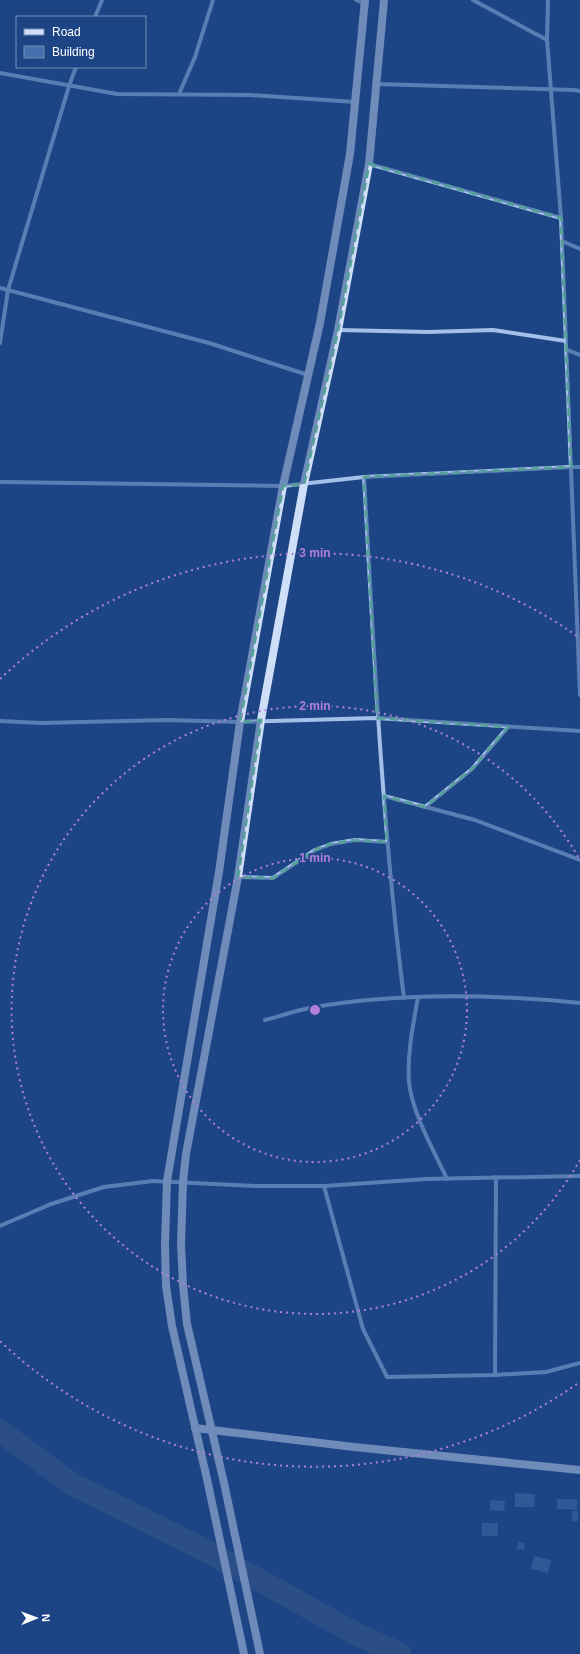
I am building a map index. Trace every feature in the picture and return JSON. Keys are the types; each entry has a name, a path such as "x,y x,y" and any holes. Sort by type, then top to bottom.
{"main road":[{"path":"260,1654 224,1484 210,1430 187,1324 181,1244 183,1182 186,1154 238,877 261,720 304,484 338,330 369,164 384,0"},
{"path":"243,1652 207,1479 172,1326 166,1286 165,1244 167,1181 219,872 240,722 283,486 337,234 350,154 356,102 362,1"},
{"path":"195,1428 580,1470"}],"street":[{"path":"95,16 102,0"},
{"path":"179,94 195,57 213,0"},
{"path":"473,0 547,40"},
{"path":"548,0 547,40 561,218 571,466 578,585 580,695"},
{"path":"0,344 8,290 76,68"},
{"path":"0,73 118,94 249,95 356,102"},
{"path":"376,84 574,90 580,92"},
{"path":"369,164 561,218"},
{"path":"562,241 580,249"},
{"path":"0,288 209,343 308,375"},
{"path":"338,330 428,332 493,330 566,341"},
{"path":"567,350 580,355"},
{"path":"0,482 283,486 364,477 571,466 580,467"},
{"path":"364,477 377,718 387,842 404,998"},
{"path":"0,722 41,723 166,720 240,722 261,720 377,718 580,732"},
{"path":"425,807 472,769 508,727"},
{"path":"384,796 475,820 580,860"},
{"path":"238,877 273,878 315,850 331,844 355,840 387,842"},
{"path":"265,1020 308,1009 366,1000 418,997 469,996 580,1003"},
{"path":"418,997 409,1053 409,1084 419,1120 447,1179"},
{"path":"0,1226 51,1204 104,1187 153,1181 324,1186 496,1177 580,1176"},
{"path":"495,1375 496,1177"},
{"path":"324,1186 362,1329 387,1377 495,1375 546,1372 580,1363"}],"highlighted area":[{"path":"369,164 561,218 571,467 364,477 377,718 508,727 472,769 425,807 384,796 387,842 355,840 331,844 315,850 273,878 238,877 261,720 240,722 283,486 304,484 338,330"}],"building":[{"path":"515,1493 535,1494 534,1507 515,1507"},
{"path":"557,1499 577,1499 577,1510 557,1509"},
{"path":"490,1500 505,1501 504,1511 490,1510"},
{"path":"572,1511 578,1511 578,1521 572,1521"},
{"path":"482,1523 498,1523 498,1536 482,1536"},
{"path":"518,1542 525,1543 524,1550 517,1549"},
{"path":"534,1556 551,1560 548,1573 531,1569"}],"waterway":[{"path":"0,1431 72,1484 207,1551 356,1634 400,1654"}]}
